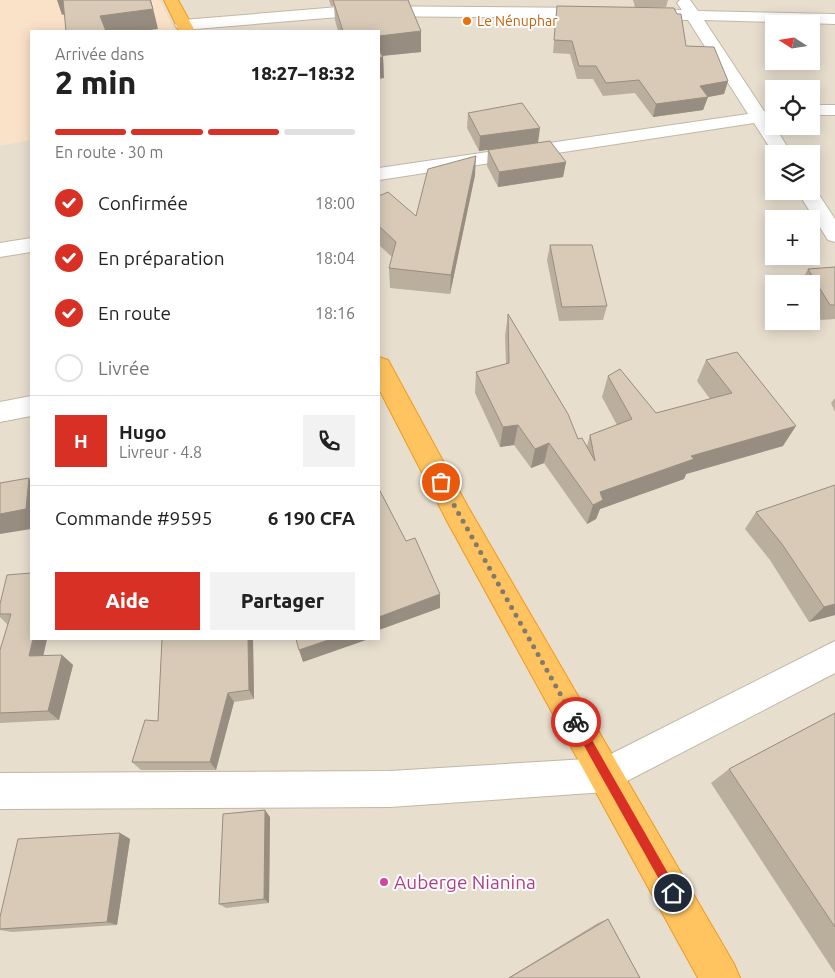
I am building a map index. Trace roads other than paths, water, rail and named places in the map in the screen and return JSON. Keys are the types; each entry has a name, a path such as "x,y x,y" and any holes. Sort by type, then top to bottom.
{"highway":[{"path":"171,0 185,28"},
{"path":"380,368 458,515 720,978"}],"street":[{"path":"683,0 765,114"},
{"path":"185,28 351,11 604,13"},
{"path":"634,14 835,19"},
{"path":"820,110 835,110"},
{"path":"380,174 765,117"},
{"path":"813,200 835,235"},
{"path":"0,250 30,245"},
{"path":"0,412 30,406"},
{"path":"0,790 390,789 606,775 835,656"}],"place":[{"name":"Le Nénuphar","path":"467,21"},
{"name":"Auberge Nianina","path":"384,882"}]}
